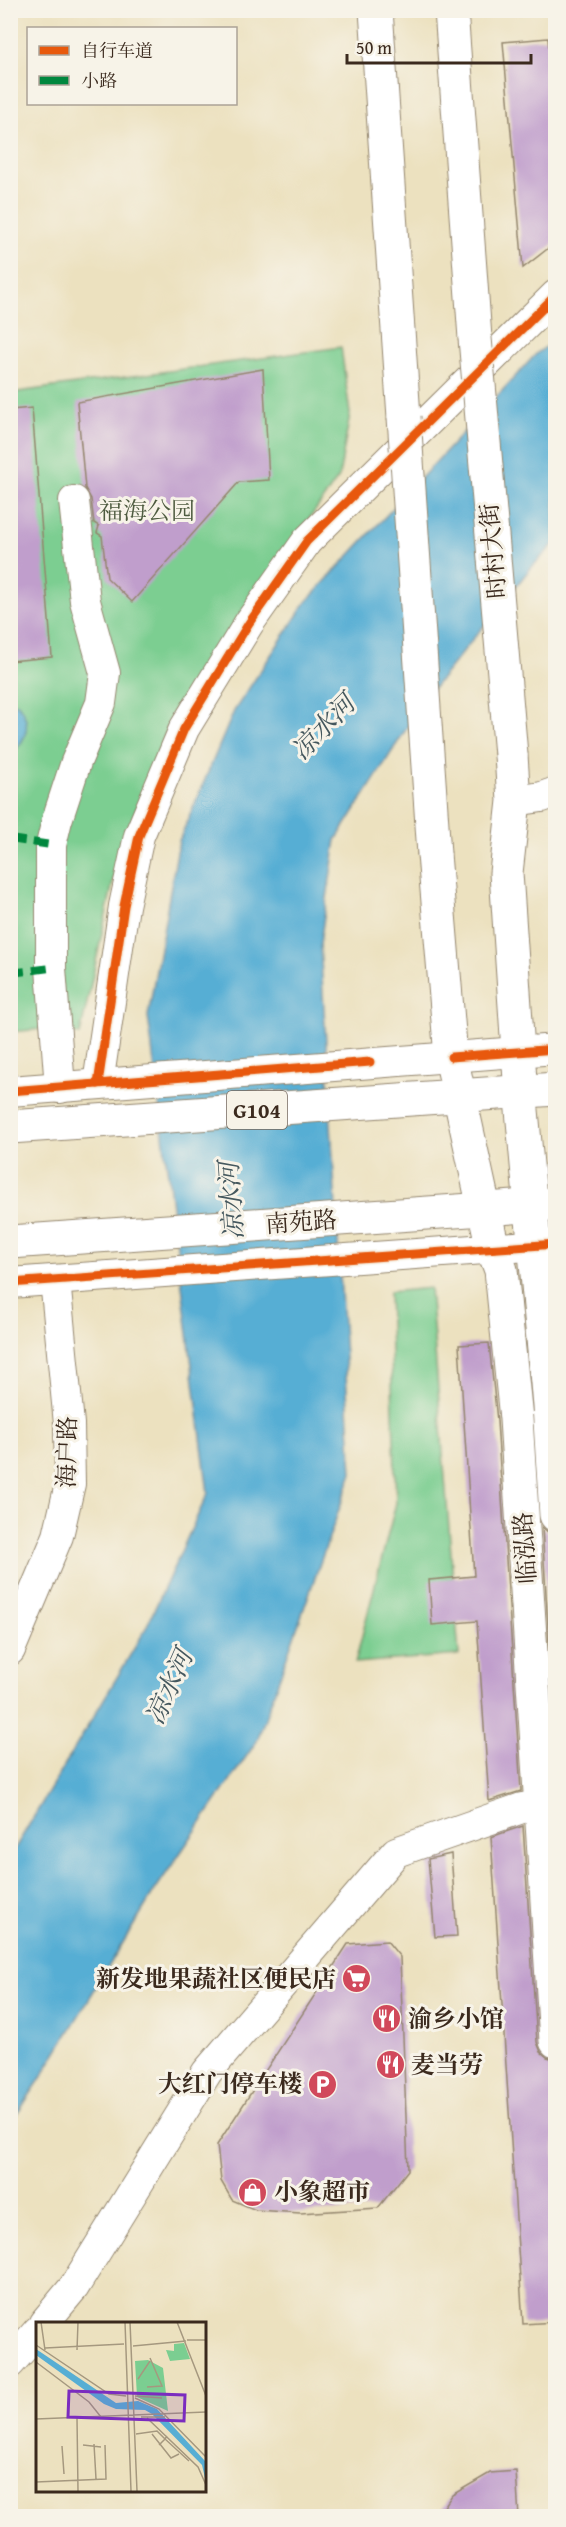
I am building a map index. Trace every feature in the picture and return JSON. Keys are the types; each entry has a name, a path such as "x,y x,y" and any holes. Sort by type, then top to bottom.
{"main road":[{"path":"376,10 434,854 451,1057"},
{"name":"时村大街","path":"451,10 475,338 514,801 506,873 520,1092"},
{"name":"临泓路","path":"451,1057 493,1249 501,1269 516,1419 555,2041"},
{"name":"G104","path":"10,1127 139,1116 375,1103 555,1089"},
{"name":"临泓路","path":"520,1092 543,1205 555,1515"},
{"name":"南苑路","path":"10,1242 543,1205"}],"street":[{"path":"98,1084 124,906 139,836 183,729 249,623 307,541 555,295"},
{"path":"60,1088 51,968 51,845 76,762 102,703 105,673 85,601 74,501"},
{"path":"514,801 542,797 555,792"},
{"path":"10,1091 555,1049"},
{"path":"10,1283 545,1245"},
{"name":"海户路","path":"10,1650 58,1536 70,1484 69,1424 55,1280"},
{"path":"45,2322 74,2287 207,2072 396,1852 522,1808 541,1805"},
{"path":"10,2363 36,2333"}],"green space":[{"name":"福海公园","path":"341,347 350,414 339,477 176,706 118,859 80,1035 42,1029 11,1032 11,393"},
{"path":"430,1288 459,1655 355,1663 396,1503 389,1292"}],"water":[{"name":"凉水河","path":"555,341 555,543 529,570 427,696 336,840 320,943 352,1473 257,1741 155,1890 11,2123 11,1855 144,1632 208,1493 148,1016 179,841 234,711 306,602 537,353"},
{"path":"11,703 18,704 23,711 27,725 21,743 11,755"}],"building":[{"path":"548,38 555,116 555,243 523,268 503,42"},
{"path":"263,369 269,480 239,482 132,602 107,578 102,536 97,533 99,526 94,523 91,499 85,488 77,402"},
{"path":"32,408 52,657 10,661 10,410"},
{"path":"489,1343 497,1421 521,1791 489,1801 477,1621 432,1625 429,1580 474,1576 459,1345"},
{"path":"542,1527 548,1532 555,1533 555,1741"},
{"path":"523,1826 537,2042 541,2052 555,2059 555,2322 523,2324 491,1837"},
{"path":"451,1854 457,1936 435,1937 428,1859"},
{"path":"387,1941 400,1957 408,2170 378,2208 300,2213 256,2210 232,2200 221,2181 217,2145 348,1944"},
{"path":"516,2471 519,2517 437,2517 452,2495 490,2473"}],"marked path":[{"path":"10,839 51,845"},
{"path":"10,973 51,968"}],"cycle path":[{"path":"98,1084 124,906 139,836 184,729 249,623 307,541 556,295"},
{"path":"451,1057 556,1049"},
{"path":"10,1091 370,1062"},
{"path":"10,1283 556,1244"}],"place":[{"name":"新发地果蔬社区便民店","path":"357,1979"},
{"name":"渝乡小馆","path":"387,2019"},
{"name":"麦当劳","path":"390,2065"},
{"name":"大红门停车楼","path":"323,2084"},
{"name":"小象超市","path":"253,2192"}]}
